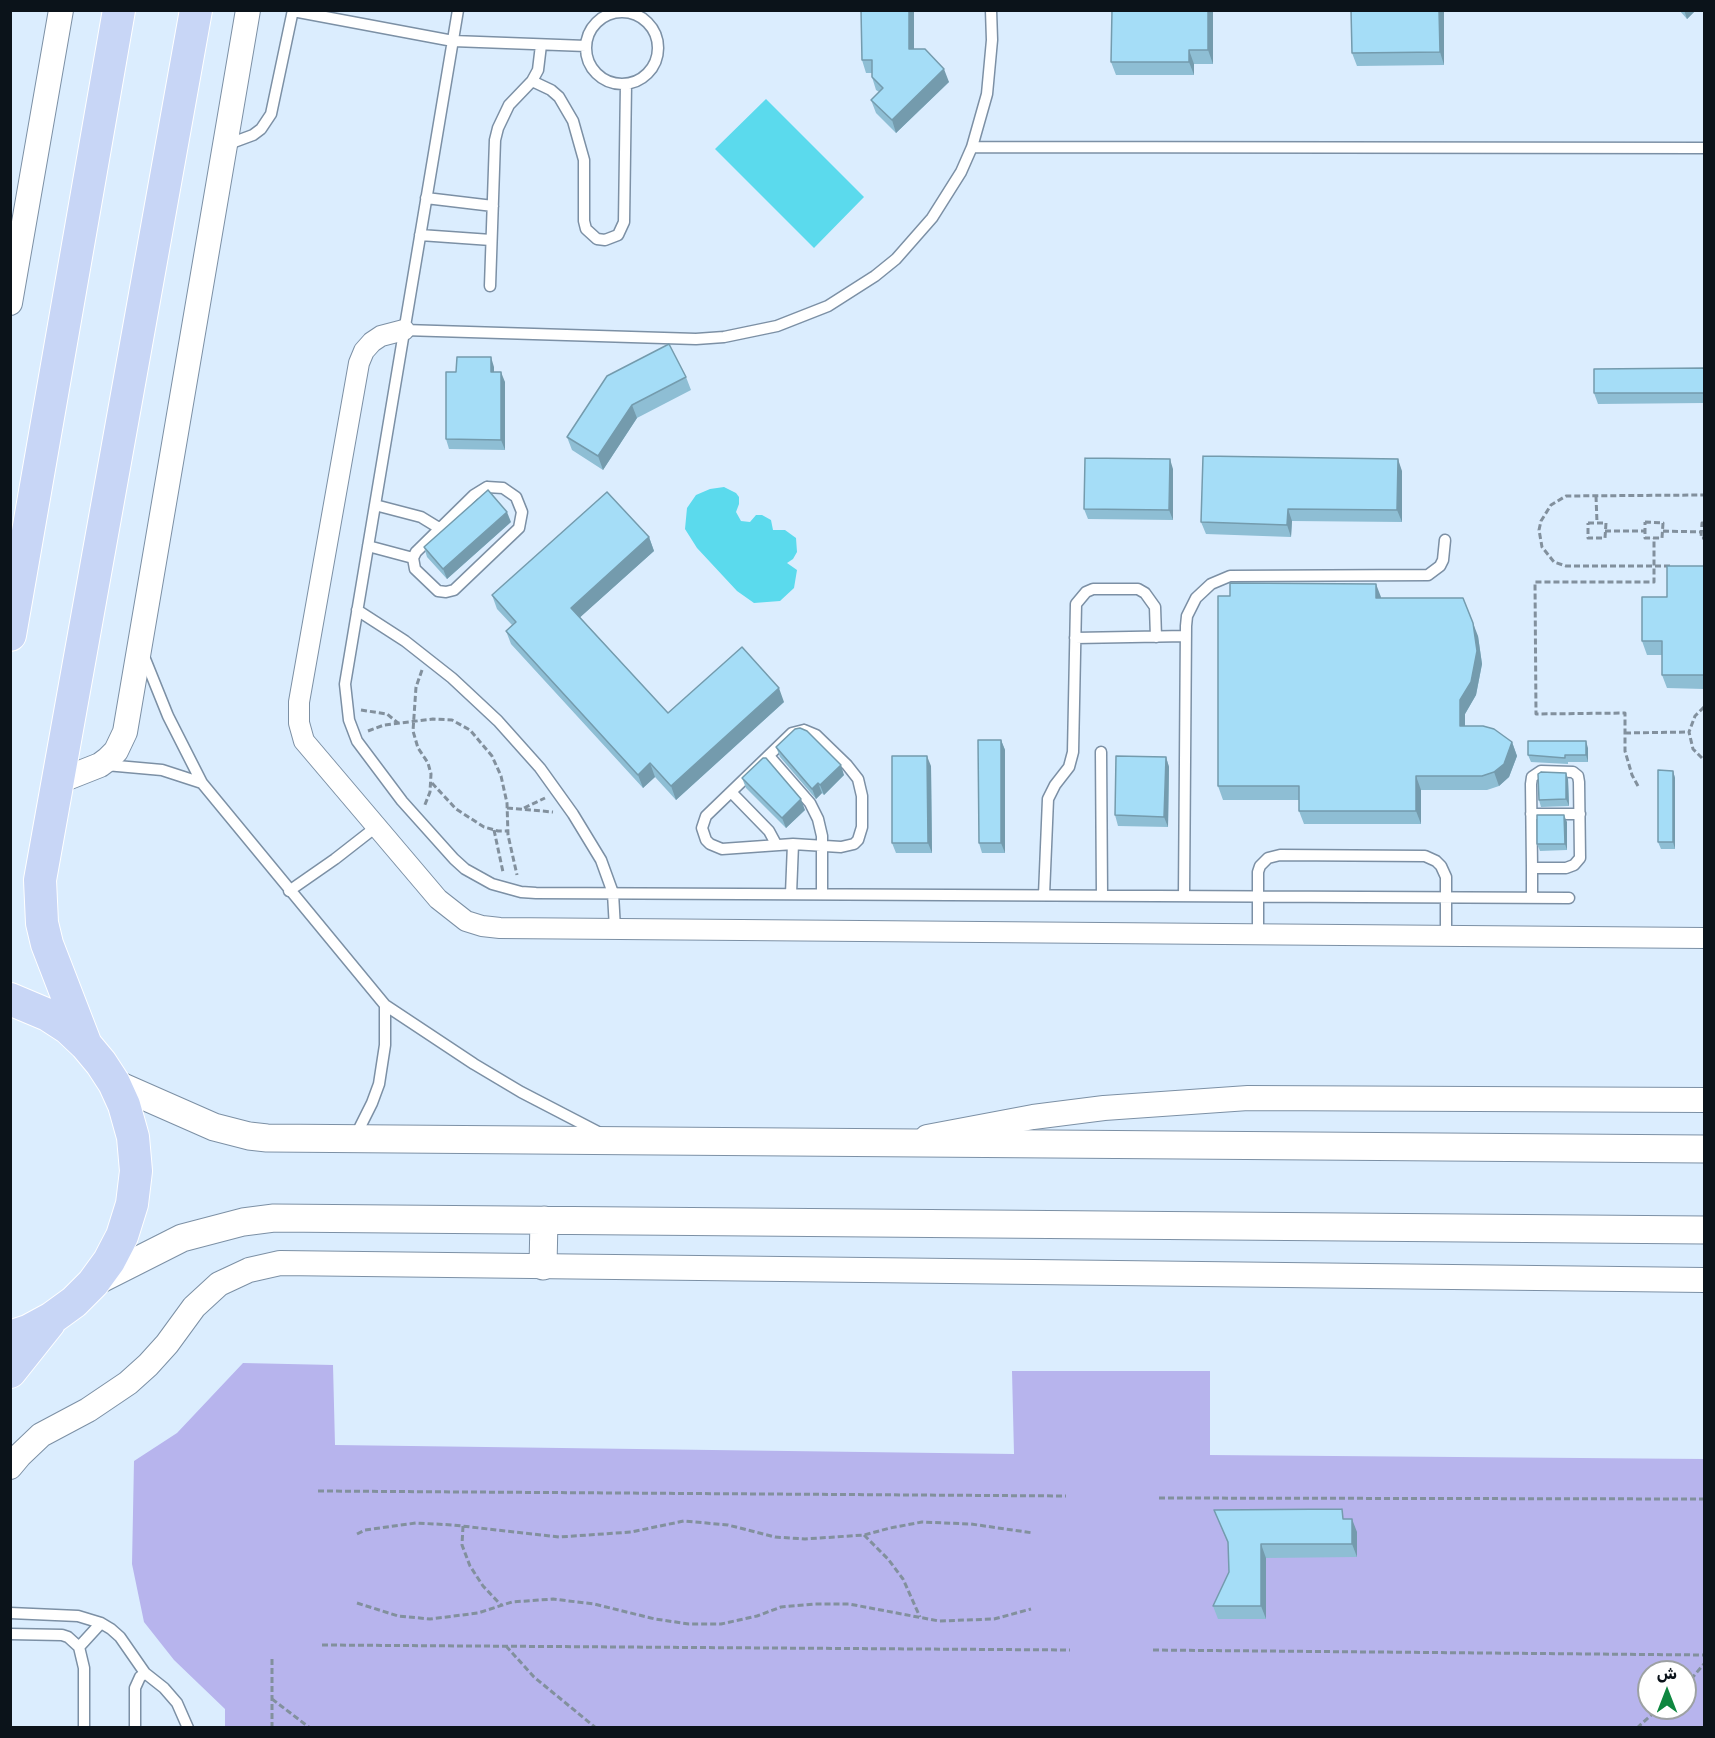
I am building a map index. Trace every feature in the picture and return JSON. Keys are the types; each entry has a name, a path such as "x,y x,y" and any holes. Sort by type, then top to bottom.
{"main road":[{"path":"10,635 119,10"},
{"path":"86,1044 48,944 40,902 43,859 196,10"},
{"path":"10,999 48,1015 68,1028 86,1044 101,1063 124,1105 133,1137 136,1171 132,1204 122,1236 109,1261 93,1283 74,1302 52,1318 28,1331 10,1337"},
{"path":"114,1083 214,1127 267,1138 1704,1149"},
{"path":"93,1283 182,1238 243,1222 305,1218 1704,1230"},
{"path":"543,1266 544,1220"},
{"path":"10,1372 52,1318"}],"street":[{"path":"10,303 61,10"},
{"path":"57,782 100,765 116,751 126,732 248,10"},
{"path":"404,330 381,336 372,342 364,351 359,363 299,702 299,723 304,741 376,827 438,899 466,921 500,928 1704,938"},
{"path":"891,1144 1033,1117 1176,1102 1248,1098 1704,1100"},
{"path":"10,1467 41,1435 88,1410 128,1383 167,1344 194,1307 219,1284 249,1270 280,1263 1704,1280"}],"lane":[{"path":"458,10 346,672 347,709 357,741 386,782 465,869 492,884 521,892 1569,897"},
{"path":"404,330 696,339 724,337 777,326 803,317 836,301 875,276 896,259 943,203 961,172 972,147 987,94 991,67 991,10"},
{"path":"225,145 253,135 261,129 272,114 293,11 453,41 586,46"},
{"path":"629,12 647,22 657,39 658,50 656,60 644,76 626,84 615,84 597,74 590,66 586,46 592,27 608,15 629,12"},
{"path":"490,286 494,153 498,128 509,105 532,81 538,70 541,45"},
{"path":"532,81 551,90 559,97 570,114 584,160 586,229 597,239 605,240 618,235 624,222 626,84"},
{"path":"972,147 1704,148"},
{"path":"426,198 493,206"},
{"path":"420,234 491,240"},
{"path":"487,487 511,492 520,505 522,520 514,534 454,590 442,592 434,588 415,569 413,558 419,548 439,528 474,495 487,487"},
{"path":"375,505 421,517 439,528"},
{"path":"1184,896 1186,636 1187,616 1196,598 1220,579 1240,575 1421,576 1440,566 1445,553 1445,540"},
{"path":"368,546 413,558"},
{"path":"1044,895 1048,799 1055,785 1069,767 1073,752 1076,604 1086,592 1101,587 1130,587 1145,593 1155,607 1156,637"},
{"path":"357,610 428,658 476,699 520,744 559,793 601,860 613,893 615,929"},
{"path":"1075,638 1186,636"},
{"path":"141,647 168,716 202,783 385,1005 521,1092 616,1141"},
{"path":"798,731 811,732 847,765 858,779 862,796 861,834 854,844 848,846 776,844 722,849 706,840 702,828 710,812 769,756 792,734 798,731"},
{"path":"1101,752 1102,895"},
{"path":"769,756 810,803 821,827 822,894"},
{"path":"100,765 162,770 202,783"},
{"path":"1532,868 1566,868 1578,862 1581,850 1578,776 1570,771 1544,770 1534,774 1531,780 1532,897"},
{"path":"731,792 769,831 776,844"},
{"path":"1531,814 1580,814"},
{"path":"289,891 376,827"},
{"path":"791,894 793,844"},
{"path":"1258,935 1257,878 1260,866 1268,858 1274,856 1425,856 1436,861 1444,871 1446,936"},
{"path":"355,1138 379,1084 385,1045 385,1005"},
{"path":"10,1613 78,1616 101,1623 120,1637 145,1673 164,1688 177,1703 188,1728"},
{"path":"79,1647 101,1623"},
{"path":"10,1635 55,1633 68,1637 79,1647 84,1668 84,1728"},
{"path":"135,1728 135,1688 140,1677 145,1673"}],"path":[{"path":"1674,566 1566,566 1554,562 1542,547 1539,530 1545,512 1551,505 1566,496 1704,495"},
{"path":"1596,496 1598,523"},
{"path":"1645,522 1663,523 1662,538 1645,538 1645,531 1645,522"},
{"path":"1588,523 1598,523 1606,523 1605,538 1588,538 1588,523"},
{"path":"1704,523 1702,523 1701,538 1704,538"},
{"path":"1605,531 1645,531"},
{"path":"1663,531 1702,532"},
{"path":"1638,786 1628,764 1624,733 1625,713 1536,714 1535,582 1654,582 1654,538"},
{"path":"419,820 432,783 430,768 415,740 413,722 416,687 428,658"},
{"path":"1704,708 1695,716 1689,732 1693,749 1704,760"},
{"path":"347,709 382,712 393,717 398,723"},
{"path":"357,741 372,728 398,723 442,719 461,724 470,730 492,756 505,789 508,831 521,892"},
{"path":"1624,733 1689,732"},
{"path":"432,783 456,808 484,827 508,831"},
{"path":"522,809 559,793"},
{"path":"507,808 573,814"},
{"path":"494,830 506,888"},
{"path":"318,1491 1066,1496"},
{"path":"1159,1498 1704,1499"},
{"path":"357,1534 365,1530 408,1524 462,1526 559,1537 631,1532 684,1521 728,1525 775,1537 805,1539 864,1535 922,1522 971,1524 1033,1533"},
{"path":"462,1526 462,1545 470,1566 483,1586 502,1605"},
{"path":"864,1535 903,1578 921,1618"},
{"path":"357,1603 398,1616 430,1619 478,1613 512,1602 553,1599 594,1604 655,1619 689,1624 721,1624 757,1616 781,1607 815,1604 849,1604 939,1621 994,1619 1031,1609"},
{"path":"322,1645 1071,1650"},
{"path":"506,1646 534,1677 596,1728"},
{"path":"1152,1650 1704,1655"},
{"path":"272,1659 272,1728"},
{"path":"272,1699 310,1728"}],"shaded area":[{"path":"766,99 864,197 814,248 715,149"},
{"path":"724,487 739,497 736,512 741,521 750,522 756,515 762,515 771,520 773,530 785,530 796,538 797,552 787,563 797,570 794,588 780,601 754,603 737,591 697,548 685,529 687,508 696,495 710,489"},
{"path":"243,1363 333,1365 335,1445 1014,1454 1012,1371 1210,1371 1210,1455 1704,1459 1704,1727 225,1727 225,1709 174,1660 144,1622 132,1564 134,1461 177,1433"}],"building":[{"path":"861,10 909,10 909,49 925,49 944,69 892,120 871,100 883,88 872,77 872,60 862,60"},
{"path":"1112,10 1208,10 1208,50 1189,50 1189,62 1111,62"},
{"path":"1351,10 1439,10 1440,52 1352,53"},
{"path":"669,344 686,377 632,405 598,456 567,437 607,376"},
{"path":"457,357 491,357 491,372 501,372 501,440 446,439 446,372 456,372"},
{"path":"1704,368 1704,393 1594,393 1594,369"},
{"path":"1203,456 1398,459 1397,510 1288,509 1287,525 1201,522"},
{"path":"1085,458 1170,459 1169,510 1084,509"},
{"path":"488,490 507,512 443,569 424,547"},
{"path":"607,492 649,537 571,608 668,713 742,647 779,688 671,786 650,763 638,775 506,631 516,622 492,595"},
{"path":"1667,566 1704,566 1704,675 1662,675 1662,641 1642,641 1642,597 1667,597"},
{"path":"1230,583 1376,584 1376,598 1463,598 1473,623 1477,651 1471,682 1460,700 1460,726 1483,726 1494,729 1512,742 1504,764 1494,772 1482,776 1416,776 1416,811 1299,811 1299,786 1218,786 1218,596 1230,596"},
{"path":"800,728 807,731 841,765 820,785 818,783 812,789 776,747 795,729"},
{"path":"978,740 1001,740 1001,843 979,843"},
{"path":"1528,741 1586,741 1586,755 1565,755 1565,758 1528,755"},
{"path":"892,756 927,756 928,843 892,843"},
{"path":"1116,756 1166,757 1164,817 1115,815"},
{"path":"763,758 766,758 801,799 782,818 742,778"},
{"path":"1658,770 1673,771 1673,842 1658,842"},
{"path":"1541,772 1566,773 1566,799 1539,800 1538,774"},
{"path":"1537,815 1564,815 1565,844 1537,844"},
{"path":"1342,1509 1343,1519 1352,1519 1352,1544 1261,1544 1261,1606 1213,1606 1229,1572 1228,1542 1214,1510"}]}
